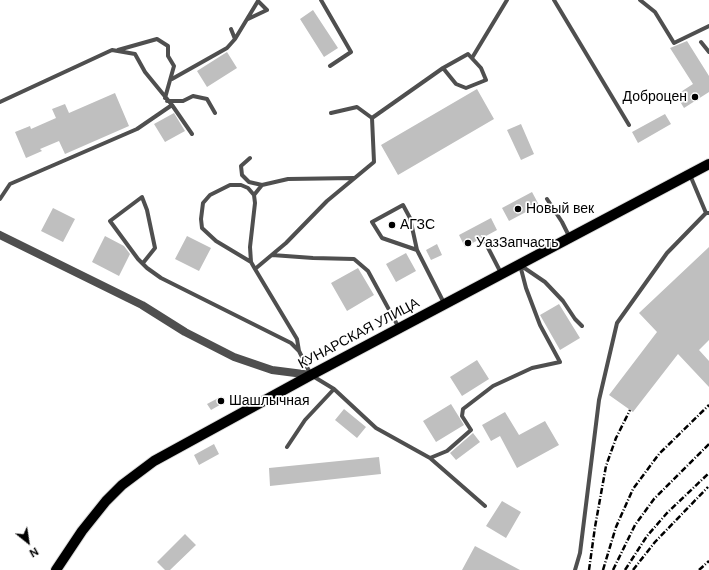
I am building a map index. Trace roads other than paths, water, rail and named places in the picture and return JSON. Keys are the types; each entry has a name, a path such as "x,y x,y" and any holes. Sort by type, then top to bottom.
{"main road":[{"name":"КУНАРСКАЯ УЛИЦА","path":"56,570 82,531 106,501 138,472 154,461 311,375 709,164"}],"street":[{"path":"0,235 142,304 185,332 234,357 272,370 311,375"}],"lane":[{"path":"321,0 351,52 330,66"},
{"path":"472,58 507,0"},
{"path":"554,0 629,125"},
{"path":"640,0 655,12 674,43 709,26"},
{"path":"172,79 227,48 248,20 258,1 267,10 248,20"},
{"path":"231,29 235,39"},
{"path":"0,102 112,50 157,39 168,46 168,56 174,66 166,99"},
{"path":"701,42 709,52"},
{"path":"116,50 135,54 145,72 172,105 192,134"},
{"path":"372,118 443,68 468,54 481,68 486,80 466,88 456,84 443,68"},
{"path":"166,99 183,100 193,96 207,98 215,113"},
{"path":"0,198 10,184 137,129 172,105"},
{"path":"331,113 357,107 372,118"},
{"path":"255,269 272,255 327,201 374,162 372,118"},
{"path":"250,158 241,166 242,175 249,182 262,185 288,179 354,178"},
{"path":"575,570 580,553 599,400 617,323 667,253 708,213 690,174"},
{"path":"248,188 249,182"},
{"path":"251,262 216,242 202,228 200,219 203,203 210,195 230,185 241,185 248,188 254,195 255,203 250,247 251,262 297,339 299,351 311,375 334,389 376,428 430,458 485,506"},
{"path":"254,195 262,185"},
{"path":"143,263 155,248 147,210 142,197 110,221 143,263 161,278 291,343 299,351"},
{"path":"548,198 570,238"},
{"path":"417,250 382,238 372,222 404,205 410,218 417,250 445,305"},
{"path":"483,238 502,275"},
{"path":"272,255 354,259 368,271 399,329"},
{"path":"520,265 545,282 564,301 575,319 582,326"},
{"path":"430,458 447,451 472,430 462,416 463,409 493,386 532,368 560,362 540,324 526,288 520,265"},
{"path":"287,447 305,420 334,389"}],"railway":[{"path":"603,570 616,527 633,489 659,454 709,405"},
{"path":"589,570 606,466 616,438 630,410"},
{"path":"613,570 635,525 654,499 709,444"},
{"path":"625,570 647,536 667,513 709,473"},
{"path":"633,570 655,542 708,487"},
{"path":"699,570 709,561"}],"place":[{"name":"Доброцен","path":"695,97"},
{"name":"Новый век","path":"518,209"},
{"name":"АГЗС","path":"392,225"},
{"name":"УазЗапчасть","path":"468,243"},
{"name":"Шашлычная","path":"221,401"}]}
